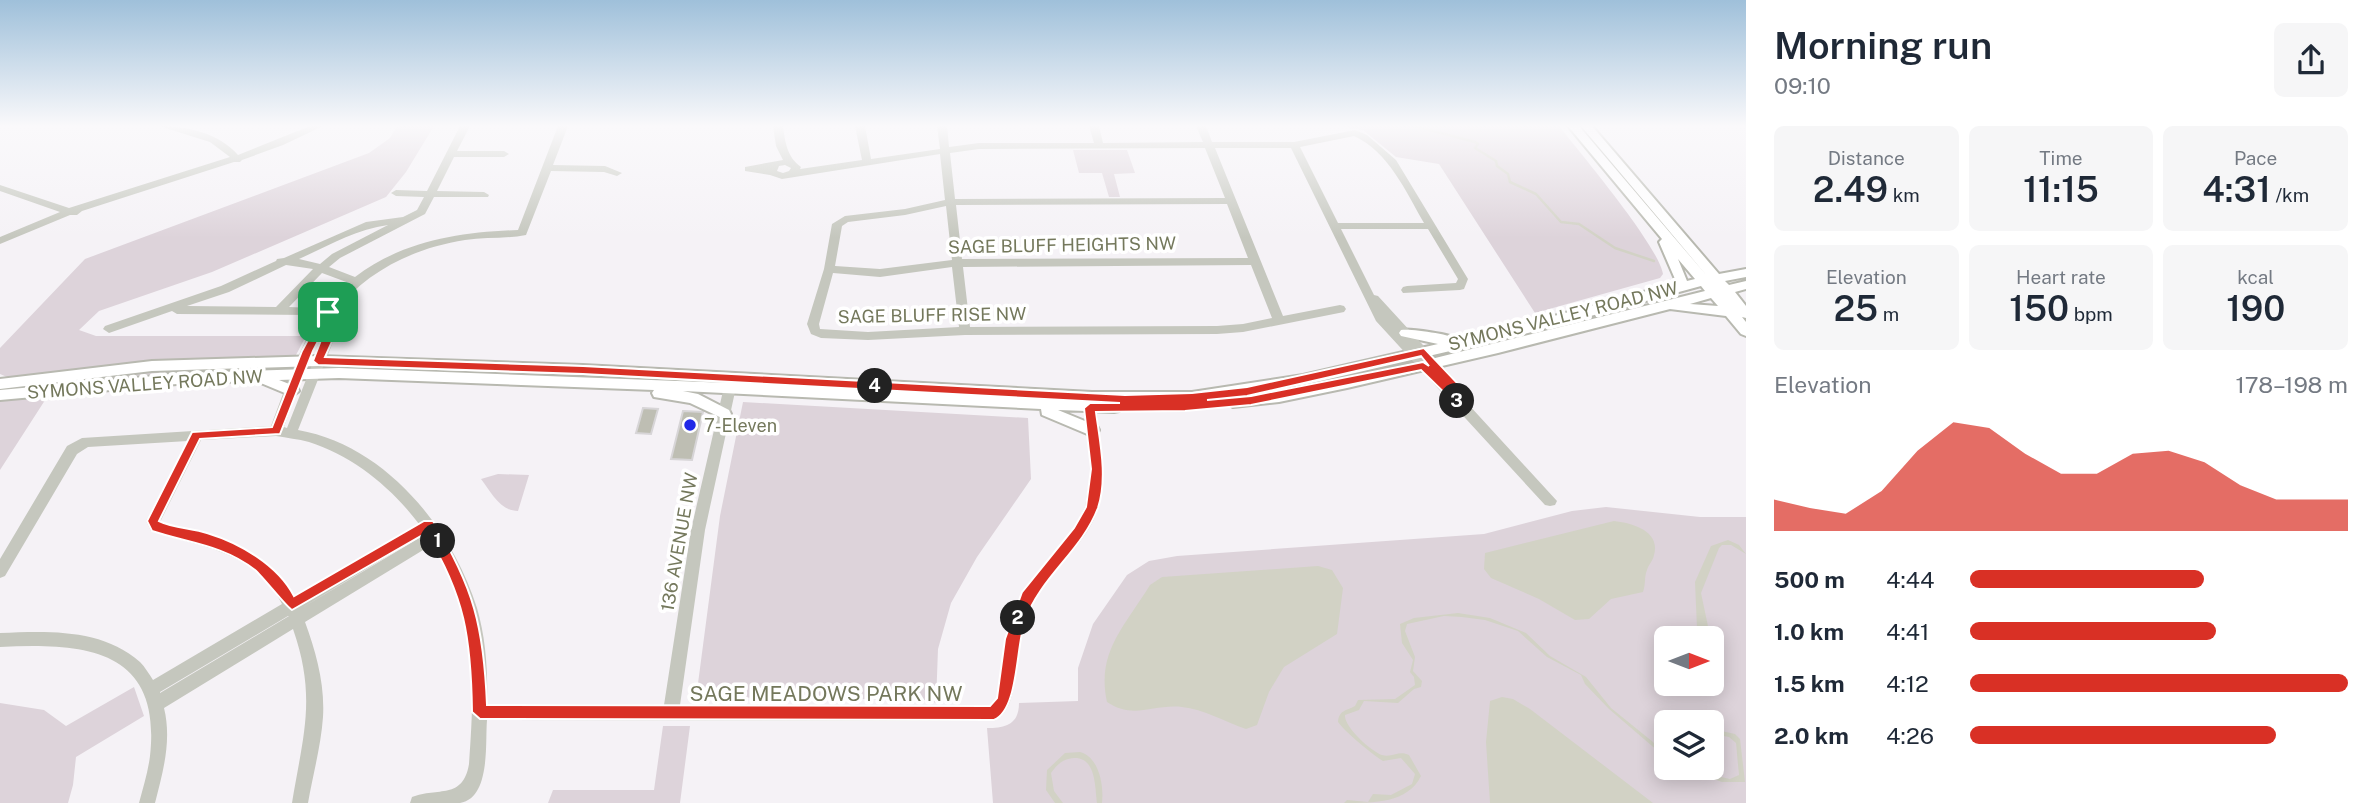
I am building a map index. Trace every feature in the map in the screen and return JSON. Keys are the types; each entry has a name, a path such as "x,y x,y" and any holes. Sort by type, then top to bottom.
{"main road":[{"path":"1605,163 1659,228 1746,314"},
{"path":"1616,163 1715,286 1730,312 1746,331"},
{"path":"1659,228 1681,279 1678,287"},
{"name":"SYMONS VALLEY ROAD NW","path":"0,384 152,366 316,367 731,383 1185,406 1251,400 1423,359 1587,328 1663,306 1746,273"},
{"name":"SYMONS VALLEY ROAD NW","path":"1423,359 1475,340 1678,287 1746,285"},
{"path":"1663,306 1730,312"},
{"path":"1406,333 1432,339 1475,340"},
{"name":"SYMONS VALLEY ROAD NW","path":"0,395 97,384 250,375 301,367"},
{"name":"SYMONS VALLEY ROAD NW","path":"316,367 624,384 731,383 1022,404 1089,402"},
{"path":"250,375 292,391"},
{"path":"624,384 637,390 693,398 724,414"},
{"path":"1022,404 1070,418 1092,430"}],"street":[{"path":"0,241 73,213 226,163"},
{"path":"279,311 320,269 349,248 421,212 445,163"},
{"path":"276,431 301,367 328,312 357,282 390,258 424,244 468,235 522,233 549,163"},
{"path":"783,163 783,169 864,163"},
{"path":"946,163 965,331"},
{"path":"1216,163 1279,321"},
{"path":"1304,163 1372,297 1380,318 1423,359 1550,501"},
{"path":"1394,163 1464,279 1463,284 1407,290"},
{"path":"547,168 605,169 617,173"},
{"path":"0,188 73,213"},
{"path":"396,192 484,195"},
{"name":"SAGE BLUFF RISE NW","path":"1231,201 952,202 905,212 845,219 837,224 829,269 813,324 815,331 821,334 881,336 965,331 1216,330 1340,309"},
{"path":"109,329 209,295 361,227 401,220"},
{"path":"1336,226 1432,226"},
{"path":"281,261 310,264 357,282"},
{"name":"SAGE BLUFF HEIGHTS NW","path":"829,269 880,273 959,263 1255,261"},
{"path":"206,310 203,303 209,295"},
{"path":"1372,297 1406,333 1423,359"},
{"path":"166,310 309,311"},
{"path":"291,433 334,324 328,312"},
{"name":"136 AVENUE NW","path":"671,713 698,530 731,383"},
{"name":"SAGE MEADOWS PARK NW","path":"480,712 994,713 1004,700 1012,639 1027,596 1079,532 1092,507 1097,478 1089,402"},
{"path":"0,572 72,450 86,442 276,431 291,433 333,447 387,479 431,530 452,564 473,622 480,712 474,779 464,793 418,803"},
{"path":"197,435 153,521 156,527 206,538 236,551 258,565 283,588 294,610 312,666 315,717 300,803"},
{"path":"155,695 431,530"},
{"path":"0,640 36,637 76,640 104,648 130,660 155,695 161,735 155,779 147,803"}],"shaded area":[{"path":"341,163 411,163 386,197 212,272 99,311 79,330 96,336 306,336 278,389 245,381 49,394 0,470 0,400 47,394 0,374 0,348 85,259"},
{"path":"1077,163 1132,163 1135,173 1114,174 1120,197 1109,197 1102,173 1079,173"},
{"path":"1436,163 1589,163 1634,222 1658,260 1663,274 1660,278 1535,313 1439,164"},
{"path":"743,402 1028,418 1031,479 977,557 951,603 938,649 936,703 929,700 704,697 697,691 720,516"},
{"path":"498,474 529,475 518,511 501,504 481,479"},
{"path":"1606,507 1700,517 1746,517 1746,803 993,803 987,728 1005,726 1014,720 1019,703 1078,701 1078,668 1093,624 1127,575 1149,561 1177,556 1484,534 1572,511"},
{"path":"1614,521 1636,526 1649,534 1655,547 1653,557 1646,573 1643,592 1611,599 1589,619 1575,620 1539,599 1491,578 1484,569 1485,553"},
{"path":"1728,540 1739,545 1746,554 1731,545 1722,545 1719,548 1701,593 1708,626 1697,626 1695,582 1711,546"},
{"path":"1318,566 1332,570 1343,588 1337,634 1284,667 1269,692 1257,725 1246,729 1190,708 1135,711 1107,702 1106,668 1115,640 1150,585 1162,577"},
{"path":"1458,613 1490,618 1526,633 1550,656 1586,677 1611,708 1653,742 1654,748 1609,709 1585,684 1581,675 1547,657 1518,631 1485,620 1444,616 1407,624 1405,631 1415,657 1413,671 1422,681 1421,687 1414,689 1398,703 1364,701 1359,710 1345,715 1353,732 1365,744 1382,755 1409,755 1421,776 1408,792 1389,800 1367,803 1344,803 1347,800 1368,802 1373,794 1391,795 1412,784 1415,774 1401,758 1383,761 1338,722 1340,715 1355,706 1358,700 1395,699 1415,685 1410,672 1413,660 1402,643 1400,624 1414,618"},
{"path":"134,687 144,716 76,757 68,803 0,803 0,703 44,710 66,726"},
{"path":"1502,697 1513,699 1530,709 1653,803 1490,803 1486,742 1490,701"},
{"path":"663,726 690,726 680,803 548,803 553,790 654,790"},
{"path":"1724,732 1735,734 1740,739 1745,782 1716,780 1739,775 1736,743 1724,736"},
{"path":"1080,752 1096,766 1102,788 1102,803 1097,803 1095,781 1087,762 1074,758 1060,763 1051,773 1054,791 1063,803 1055,803 1046,790 1047,770 1065,753"}],"building":[{"name":"7-Eleven","path":"643,408 658,409 651,434 636,433"},
{"name":"7-Eleven","path":"683,411 703,412 692,460 671,459"}],"waterway":[{"path":"1496,163 1508,174 1510,182 1536,194 1561,222 1579,224 1615,248 1654,261"}],"place":[{"name":"7-Eleven","path":"690,425"}],"route":[{"path":"328,312 334,324 318,361 583,370 1125,399 1192,397 1247,391 1424,352 1457,390 1465,406 1448,394 1423,366 1335,386 1251,400 1185,406 1090,408 1097,469 1097,486 1092,507 1079,532 1027,596 1012,639 1004,700 994,713 480,712 473,622 466,595 452,564 428,525 292,604 283,588 258,565 236,551 206,538 156,527 153,521 197,435 276,431 307,351 328,312"}]}
